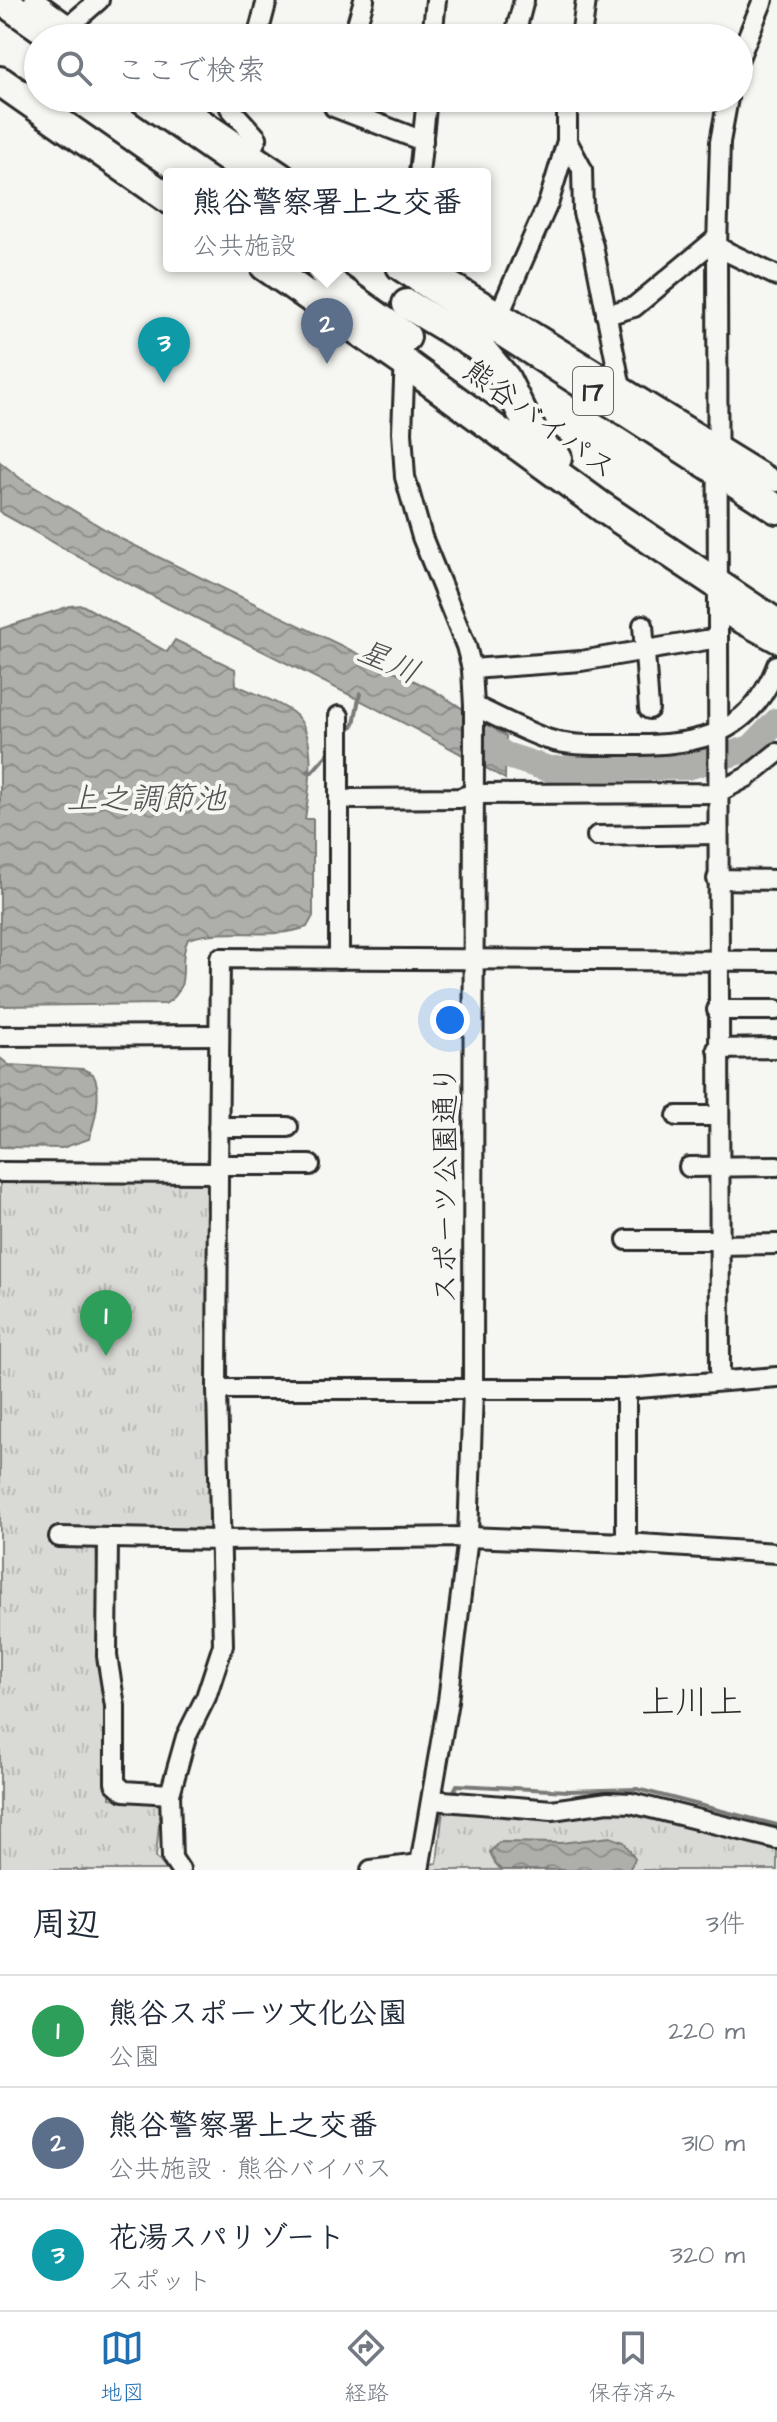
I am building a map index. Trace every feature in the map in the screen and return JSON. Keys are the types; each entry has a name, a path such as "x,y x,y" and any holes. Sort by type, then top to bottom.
{"highway":[{"path":"2,0 48,24"},
{"path":"0,81 24,98"},
{"path":"44,112 163,195"},
{"path":"165,112 250,163"},
{"name":"熊谷バイパス","path":"275,272 405,350 718,597 777,624"},
{"path":"324,272 405,350"},
{"name":"熊谷バイパス","path":"420,272 719,459 777,509"},
{"path":"407,304 480,348 505,378 528,425 543,447 610,499 616,516"}],"street":[{"path":"34,0 56,24"},
{"path":"72,24 99,0"},
{"path":"261,24 267,0"},
{"path":"357,24 364,0"},
{"path":"433,24 436,0"},
{"path":"518,24 524,0"},
{"path":"583,24 586,0"},
{"path":"753,24 763,0"},
{"path":"189,112 250,163 257,138 234,112"},
{"path":"347,112 423,141"},
{"path":"420,168 426,112"},
{"path":"501,310 549,201 567,141 567,112"},
{"path":"720,1380 717,242 720,142 725,112"},
{"path":"567,141 582,169 583,213 621,388"},
{"path":"606,315 634,307 717,242"},
{"path":"717,242 777,276"},
{"name":"スポーツ公園通り","path":"411,272 407,304 402,432 405,477 412,510 466,646 472,669 474,706 473,1390 468,1537 457,1632 420,1867"},
{"path":"422,272 501,310 621,388 719,459 777,482"},
{"path":"718,597 777,643"},
{"path":"643,625 649,709"},
{"path":"472,669 581,661 718,638"},
{"path":"474,706 548,739 570,744 661,746 699,741 718,732 753,707 770,684 777,665"},
{"path":"339,716 339,959"},
{"path":"352,799 459,798 473,789 717,793 747,777 777,753"},
{"path":"597,836 717,834"},
{"path":"717,879 777,880"},
{"path":"180,1870 172,1858 170,1794 186,1737 206,1697 223,1645 217,1389 220,958 777,961"},
{"path":"717,1010 776,1010"},
{"path":"0,1036 218,1035"},
{"path":"717,1049 776,1048"},
{"path":"677,1116 717,1116"},
{"path":"218,1127 288,1127"},
{"path":"0,1172 310,1165"},
{"path":"689,1167 777,1166"},
{"path":"627,1240 777,1244"},
{"path":"217,1389 626,1389 777,1377"},
{"path":"626,1389 626,1543"},
{"path":"59,1537 220,1540 468,1537 777,1553"},
{"path":"108,1538 107,1656 115,1706 115,1783 124,1791 170,1794"},
{"path":"432,1800 552,1810 608,1802 631,1803 777,1839"},
{"path":"371,1870 420,1867"}],"green space":[{"path":"0,1178 214,1179 210,1533 96,1533 100,1659 110,1717 110,1798 161,1801 156,1857 167,1870 0,1870"},
{"path":"443,1809 623,1809 777,1847 777,1870 393,1870 437,1863"}],"water":[{"path":"0,462 21,479 121,539 433,690 506,736 505,779 362,701 105,571 3,514 0,511"},
{"name":"上之調節池","path":"82,605 167,652 175,640 235,669 236,685 279,704 301,721 310,762 305,819 313,819 313,916 307,927 293,931 202,935 188,939 183,957 182,983 174,997 165,1004 0,1006 0,629 70,606"},
{"path":"0,1058 9,1065 83,1069 93,1074 98,1098 89,1139 62,1148 0,1147"},
{"path":"610,1837 624,1842 635,1859 629,1870 502,1870 490,1852 499,1842 561,1843"}],"waterway":[{"path":"346,733 354,724 360,693"},
{"name":"星川","path":"479,736 505,755 549,769 687,767 751,748 777,721"},
{"name":"星川","path":"771,731 777,733"},
{"path":"308,771 312,772 332,749"},
{"path":"451,1797 457,1785 568,1791 637,1789 777,1825"},
{"path":"435,1828 445,1808"}],"place":[{"name":"熊谷警察署上之交番","path":"327,364"},
{"name":"花湯スパリゾート","path":"164,383"},
{"name":"熊谷スポーツ文化公園","path":"106,1356"}],"district":[{"name":"上川上","path":"692,1701"}]}
